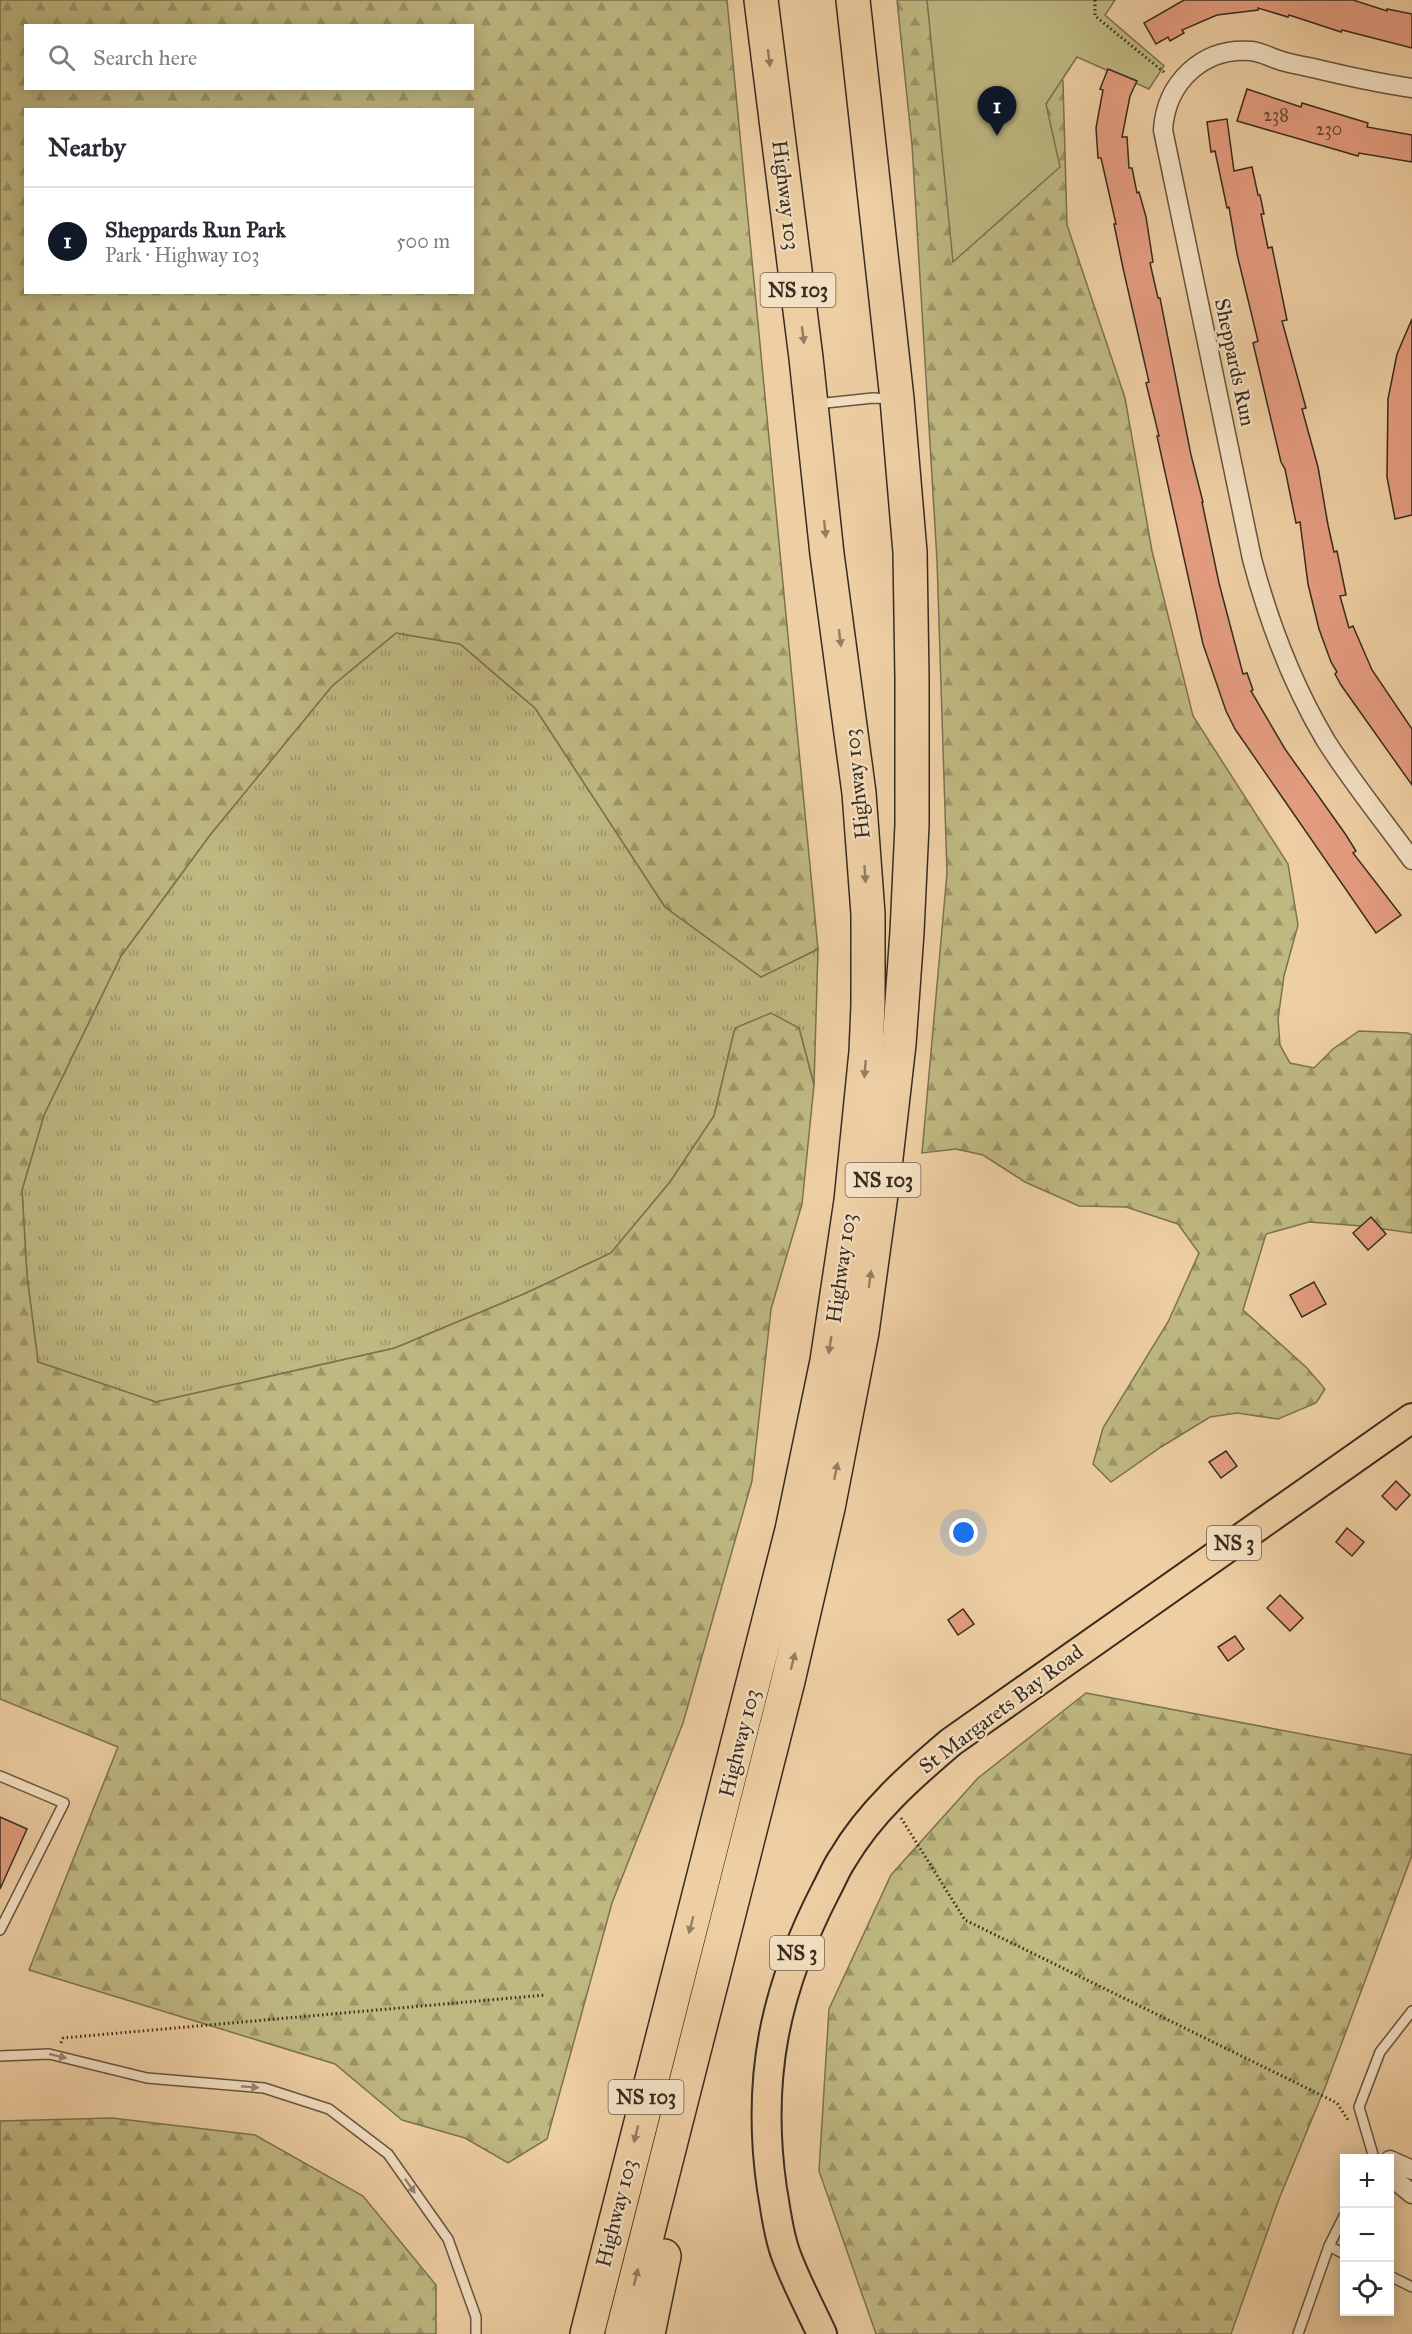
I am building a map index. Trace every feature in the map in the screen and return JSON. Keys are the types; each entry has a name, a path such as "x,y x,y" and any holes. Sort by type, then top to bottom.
{"highway":[{"name":"Highway 103","path":"586,2331 792,1530 827,1361 857,1149 868,1005 865,872 854,756 761,0"},
{"name":"Highway 103","path":"622,2334 826,1519 854,1379 881,1192 899,1044 910,878 912,714 908,515 853,0"},
{"path":"648,2334 781,1737 780,1710"}],"main road":[{"name":"St Margarets Bay Road","path":"822,2334 786,2255 778,2225 768,2160 766,2129 768,2067 780,2002 789,1973 814,1914 843,1857 904,1783 951,1742 1412,1418"}],"street":[{"name":"Sheppards Run","path":"1412,88 1367,82 1280,61 1261,53 1241,51 1220,54 1192,69 1178,84 1166,110 1164,130 1261,591 1282,652 1309,711 1343,767 1412,860"},
{"path":"1394,2162 1412,2170"},
{"path":"1394,2180 1412,2194"}],"lane":[{"path":"811,404 873,398 897,399"},
{"path":"0,1776 64,1803 0,1930"},
{"path":"1373,2154 1359,2107 1380,2052 1412,2011"},
{"path":"0,2056 49,2054 147,2078 264,2088 329,2109 388,2154 448,2239 476,2317 476,2334"},
{"path":"1298,2334 1329,2246 1340,2224"},
{"path":"1329,2246 1340,2252"},
{"path":"1394,2278 1412,2287"}],"path":[{"path":"1095,0 1095,16 1178,84"},
{"path":"889,1799 965,1920 1337,2103 1349,2122"},
{"path":"56,2056 63,2038 545,1995"}],"green space":[{"path":"0,0 727,0 818,949 761,977 665,907 535,708 460,644 396,633 332,686 210,835 121,956 44,1115 22,1190 27,1276 38,1362 156,1402 395,1348 524,1294 611,1253 670,1182 714,1116 735,1028 771,1013 799,1028 814,1085 802,1204 771,1309 752,1481 683,1723 612,1903 547,2139 508,2163 465,2138 402,2120 335,2064 29,1970 118,1747 0,1699"},
{"path":"897,0 1045,0 1063,82 1067,225 1125,398 1152,551 1193,716 1288,864 1298,925 1284,976 1278,1019 1280,1045 1290,1063 1314,1068 1333,1049 1359,1031 1412,1035 1412,1233 1309,1222 1266,1234 1243,1310 1307,1368 1325,1389 1316,1403 1278,1419 1237,1413 1210,1417 1161,1447 1111,1482 1093,1464 1103,1428 1168,1322 1199,1253 1178,1224 1126,1207 1079,1206 1025,1182 983,1155 956,1149 922,1153 947,873 937,560 912,145"},
{"path":"927,0 1115,0 1105,15 1164,66 1149,89 1077,57 1046,104 1060,167 953,262"},
{"path":"396,633 460,644 535,708 665,907 761,977 818,949 814,1085 799,1028 735,1028 714,1116 670,1182 611,1253 524,1294 395,1348 156,1402 38,1362 27,1276 22,1190 44,1115 121,956 210,835 332,686"},
{"path":"1086,1693 1412,1755 1412,1855 1326,2085 1279,2199 1231,2334 876,2334 819,2171 829,2009 891,1875 978,1778"},
{"path":"112,2118 255,2135 363,2196 436,2285 436,2334 0,2334 0,2121"}],"building":[{"path":"1184,0 1353,0 1387,11 1387,9 1412,14 1412,48 1342,30 1341,32 1289,15 1288,17 1258,8 1258,10 1217,15 1182,30 1184,33 1170,41 1168,37 1156,44 1144,23"},
{"path":"1108,69 1137,81 1130,96 1122,137 1127,137 1129,168 1132,168 1137,193 1139,192 1146,217 1153,262 1150,263 1158,298 1160,298 1219,583 1243,674 1247,673 1253,690 1251,691 1285,749 1346,835 1356,851 1353,853 1401,915 1376,933 1235,729 1226,711 1203,644 1146,383 1149,382 1123,268 1114,224 1116,224 1101,158 1098,158 1096,128 1103,90 1100,89"},
{"path":"1247,89 1301,107 1302,103 1368,123 1367,127 1412,135 1412,162 1359,153 1358,156 1237,121"},
{"path":"1227,119 1234,171 1252,167 1258,195 1260,195 1264,214 1261,214 1268,248 1272,247 1287,320 1282,321 1306,408 1302,409 1318,467 1328,525 1334,552 1337,551 1346,595 1340,596 1349,628 1353,626 1372,670 1412,729 1412,785 1341,685 1319,629 1308,584 1300,522 1296,523 1285,469 1281,462 1253,343 1258,341 1237,254 1229,207 1227,208 1215,151 1211,152 1207,122"},
{"path":"1412,319 1412,515 1395,519 1387,477 1388,399 1397,354"},
{"path":"1371,1217 1386,1234 1368,1250 1353,1233"},
{"path":"1314,1282 1326,1304 1302,1317 1290,1295"},
{"path":"1226,1451 1237,1466 1221,1478 1209,1462"},
{"path":"1396,1481 1410,1495 1396,1510 1382,1496"},
{"path":"1347,1528 1364,1542 1352,1556 1336,1542"},
{"path":"1280,1595 1303,1618 1290,1631 1267,1608"},
{"path":"963,1609 974,1624 958,1635 948,1620"},
{"path":"1235,1636 1244,1649 1228,1661 1218,1647"},
{"path":"0,1817 27,1829 0,1889"}],"place":[{"name":"Sheppards Run Park","path":"997,136"}]}
